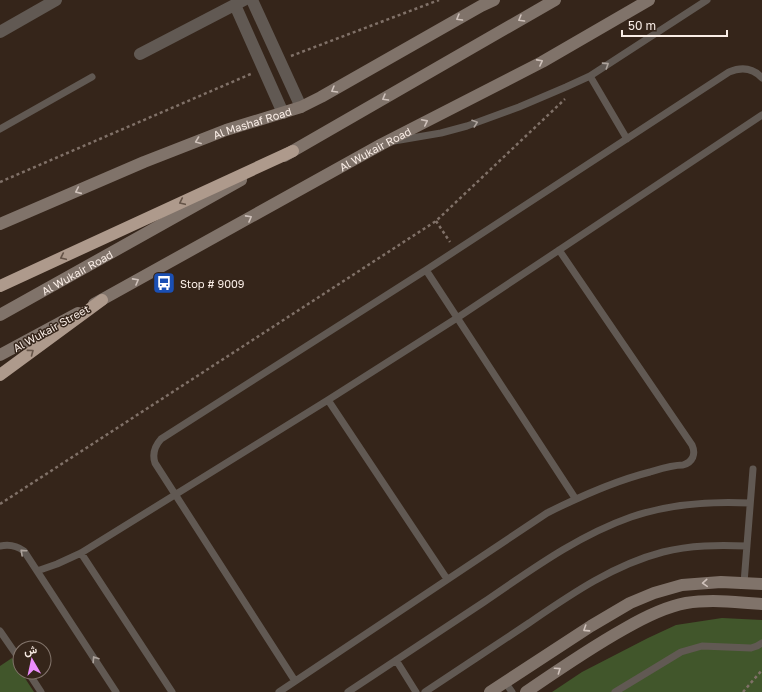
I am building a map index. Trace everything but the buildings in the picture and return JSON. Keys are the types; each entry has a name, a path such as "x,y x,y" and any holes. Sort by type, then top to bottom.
{"highway":[{"path":"0,286 293,151"},
{"path":"0,375 102,300"}],"main road":[{"name":"Al Mashaf Road","path":"0,224 144,162 226,130 301,107 494,0"},
{"name":"Al Wukair Road","path":"0,315 293,151 555,0"},
{"name":"Al Wukair Road","path":"102,300 382,144 542,62 649,0"},
{"name":"Al Wukair Street","path":"0,356 102,300"},
{"path":"490,692 509,687 591,626 630,603 654,592 682,585 721,582 762,584"},
{"path":"526,692 599,643 638,621 662,610 686,603 722,601 762,604"}],"street":[{"path":"0,32 56,0"},
{"path":"252,0 301,107"},
{"path":"140,54 239,3 263,68 282,113"}],"lane":[{"path":"382,144 441,133 467,126 519,107 590,76 706,0"},
{"path":"294,682 155,464 155,448 161,440 735,70 752,70 762,78"},
{"path":"590,76 627,139"},
{"path":"0,129 92,77"},
{"path":"37,570 57,564 81,553 328,400 457,318 762,115"},
{"path":"279,692 547,513 592,491 636,475 687,464 693,458 694,454 692,445 559,250"},
{"path":"426,270 575,498"},
{"path":"328,400 447,579"},
{"path":"744,583 753,469"},
{"path":"348,692 561,551 608,527 631,517 674,506 714,502 750,503"},
{"path":"0,546 9,545 19,548 27,555 116,692"},
{"path":"425,692 563,600 596,580 622,568 661,553 676,549 709,545 747,546"},
{"path":"81,553 172,692"},
{"path":"0,631 12,648"},
{"path":"615,692 681,652 702,646 751,648 762,643"},
{"path":"396,660 416,692"},
{"path":"33,680 41,692"}],"path":[{"path":"280,61 439,0"},
{"path":"0,182 263,68"},
{"path":"0,504 436,221 567,97"},
{"path":"436,221 455,250"},
{"path":"744,692 762,670"}],"green space":[{"path":"722,618 762,620 762,692 552,692 582,672 676,625"},
{"path":"12,658 12,680 26,680 34,692 0,692 0,666"}],"place":[{"name":"Stop # 9009","path":"164,283"}]}
